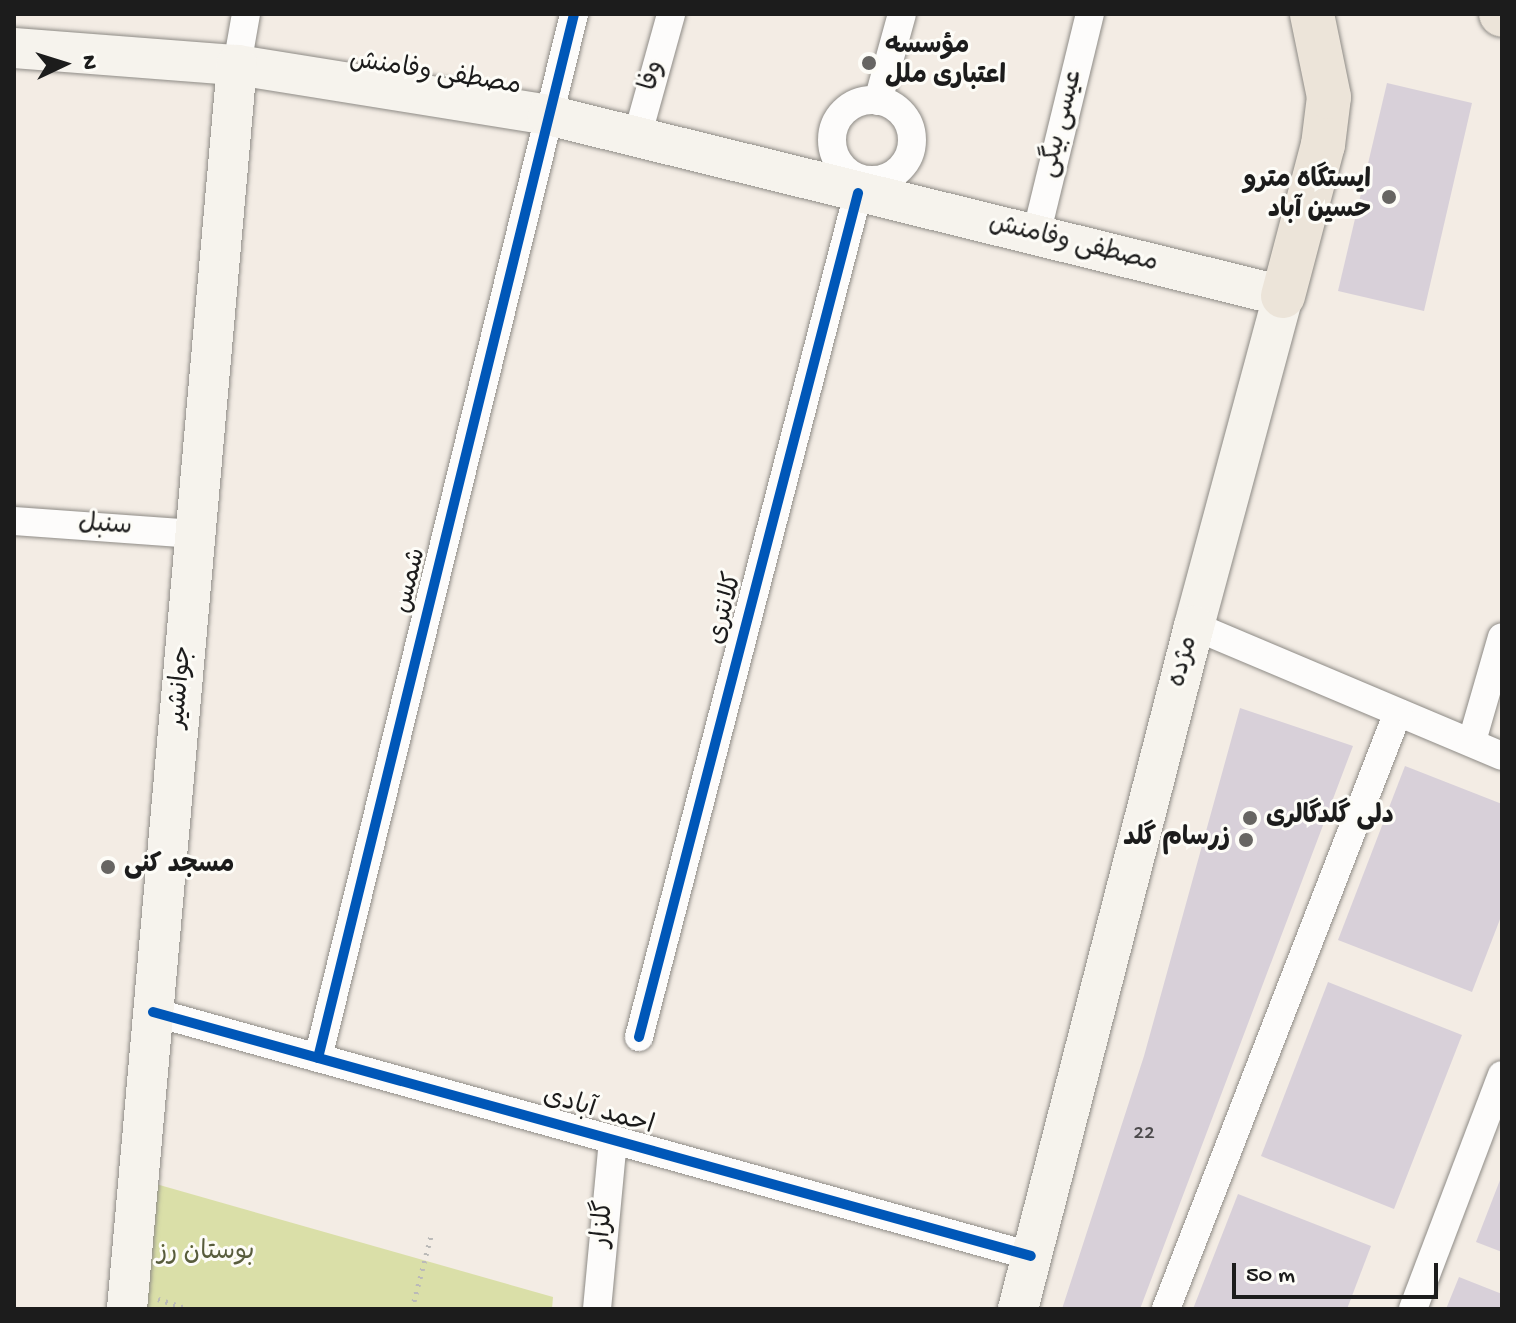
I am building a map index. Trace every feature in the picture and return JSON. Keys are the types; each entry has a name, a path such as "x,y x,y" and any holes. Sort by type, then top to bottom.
{"main road":[{"name":"مژده","path":"1018,1309 1194,626 1323,145 1329,97 1312,14"},
{"name":"مصطفی وفامنش","path":"14,48 237,65 548,115 637,137 838,174 897,203 1283,296"},
{"name":"جوانشیر","path":"127,1309 237,65"}],"street":[{"path":"237,65 246,14"},
{"name":"شمس","path":"318,1058 574,14"},
{"name":"وفا","path":"637,137 671,14"},
{"path":"878,101 902,14"},
{"name":"عیسی بیگی","path":"1036,235 1090,14"},
{"path":"897,203 911,148 908,123 890,105 878,101 853,105 836,123 838,174 845,170 865,180 888,177 907,160"},
{"name":"کلانتری","path":"639,1037 838,174"},
{"name":"سنبل","path":"14,521 195,534"},
{"path":"1194,626 1502,756"},
{"path":"1472,741 1502,637"},
{"path":"1166,1309 1398,712"},
{"name":"احمد آبادی","path":"153,1012 1031,1256"},
{"path":"1413,1309 1502,1075"},
{"name":"گلزار","path":"597,1309 613,1140"}],"path":[{"path":"412,1309 431,1236"}],"green space":[{"name":"بوستان رز","path":"156,1184 553,1297 552,1309 144,1309"}],"building":[{"path":"1387,83 1472,103 1424,311 1338,291"},
{"path":"1240,708 1353,746 1140,1309 1062,1309 1144,1056"},
{"path":"1405,766 1502,804 1502,914 1472,992 1338,940"},
{"path":"1328,982 1462,1035 1394,1209 1261,1156"},
{"path":"1502,1175 1502,1252 1476,1242"},
{"path":"1238,1194 1371,1246 1347,1309 1193,1309"},
{"path":"1459,1277 1502,1294 1502,1309 1446,1309"}],"cycle path":[{"path":"318,1058 574,14"},
{"path":"639,1037 858,193"},
{"path":"153,1012 1031,1256"}],"place":[{"name":"مؤسسه اعتباری ملل","path":"869,63"},
{"name":"ایستگاه مترو حسین آباد","path":"1389,197"},
{"name":"دلی گلدگالری","path":"1250,818"},
{"name":"زرسام گلد","path":"1246,840"},
{"name":"مسجد کنی","path":"108,867"}]}
